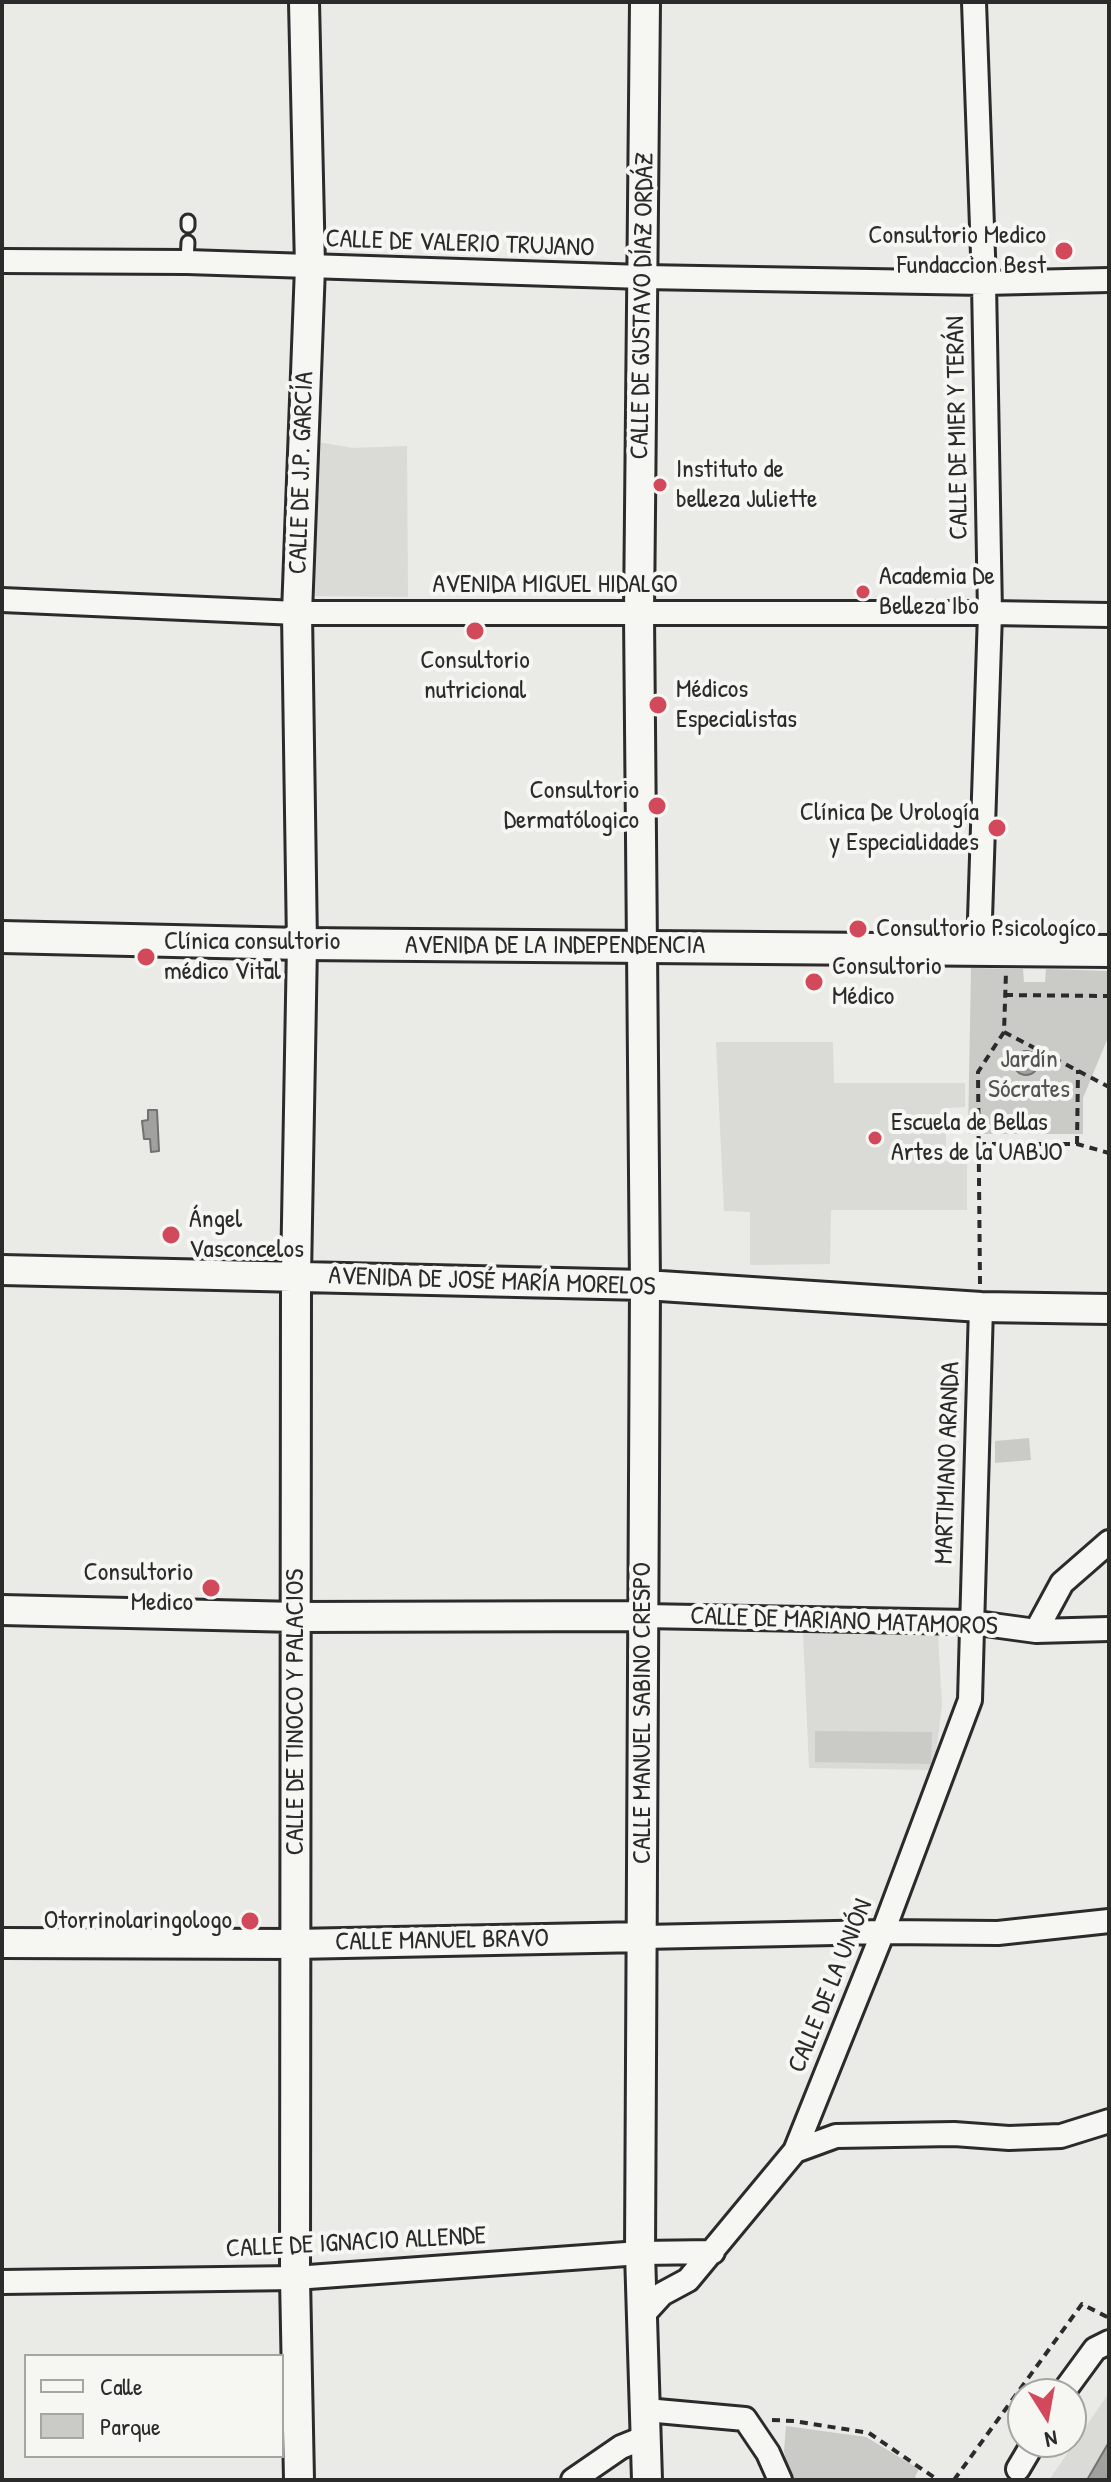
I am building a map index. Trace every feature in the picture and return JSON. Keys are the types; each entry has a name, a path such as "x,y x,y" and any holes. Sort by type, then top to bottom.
{"main road":[{"name":"AVENIDA DE LA INDEPENDENCIA","path":"2,937 302,944 1109,951"}],"street":[{"name":"CALLE DE J.P. GARCÍA","path":"302,944 297,613 310,267 304,2"},
{"name":"CALLE DE GUSTAVO DÍAZ ORDÁZ","path":"641,946 639,614 645,2"},
{"name":"CALLE DE MIER Y TERÁN","path":"974,2 984,283 992,950"},
{"name":"CALLE DE VALERIO TRUJANO","path":"2,261 188,252 310,267 984,283 1109,280"},
{"name":"AVENIDA MIGUEL HIDALGO","path":"2,600 297,613 1109,615"},
{"name":"CALLE DE TINOCO Y PALACIOS","path":"299,2480 295,2278 296,1276 302,944"},
{"name":"CALLE MANUEL SABINO CRESPO","path":"641,946 645,1285 640,2253 647,2480"},
{"name":"AVENIDA DE JOSÉ MARÍA MORELOS","path":"2,1270 980,1293 1109,1309"},
{"name":"MARTIMIANO ARANDA","path":"970,1622 980,1293"},
{"path":"1036,1631 1062,1583 1109,1542"},
{"name":"CALLE DE MARIANO MATAMOROS","path":"2,1610 297,1617 643,1616 970,1622 1036,1631 1109,1629"},
{"name":"CALLE DE LA UNIÓN","path":"641,2317 662,2294 688,2280 795,2151 883,1932 970,1700 970,1622"},
{"name":"CALLE MANUEL BRAVO","path":"2,1943 295,1944 883,1932 998,1933 1109,1921"},
{"path":"795,2151 836,2136 1061,2136 1109,2121"},
{"name":"CALLE DE IGNACIO ALLENDE","path":"2,2282 295,2278 640,2253 713,2252"},
{"path":"1074,2378 1095,2349 1109,2342"},
{"path":"573,2480 621,2447 646,2424 745,2419 768,2453 780,2480"},
{"path":"1018,2469 1025,2458"}],"path":[{"path":"980,1293 978,1072 1004,1032 1005,995 992,950"},
{"path":"1005,995 1109,996"},
{"path":"1004,1032 1109,1087"},
{"path":"1077,1144 1078,1070"},
{"path":"978,1144 1077,1144 1109,1153"},
{"path":"954,2480 1082,2304 1109,2318"},
{"path":"794,2421 869,2433 938,2480"}],"shaded area":[{"path":"318,442 353,448 407,446 408,597 315,596"},
{"path":"716,1042 833,1042 834,1083 965,1083 965,1107 946,1108 946,1161 967,1161 967,1210 831,1210 830,1264 750,1265 750,1212 724,1211"},
{"path":"1026,1051 1037,1058 1038,1063 1031,1074 1026,1075 1015,1068 1014,1063 1021,1052"},
{"path":"148,1110 157,1110 159,1151 151,1152 150,1139 144,1139 142,1121 148,1120"},
{"path":"803,1632 938,1633 942,1705 934,1770 809,1768"},
{"path":"1109,2393 1109,2480 1049,2480 1064,2458 1087,2458 1087,2425"},
{"path":"1109,2442 1109,2480 1087,2480"}],"green space":[{"name":"Jardín Sócrates","path":"971,968 1023,969 1024,982 1045,982 1046,969 1109,971 1109,1035 1083,1098 1083,1134 968,1134"},
{"path":"1029,1438 1031,1460 995,1463 995,1441"},
{"path":"815,1731 932,1732 931,1764 815,1762"},
{"path":"786,2426 866,2437 919,2469 915,2477 919,2480 790,2480 784,2451"}],"place":[{"name":"Consultorio Medico Fundaccion Best","path":"1064,251"},
{"name":"Instituto de belleza Juliette","path":"660,485"},
{"name":"Academia De Belleza Ibo","path":"863,592"},
{"name":"Consultorio nutricional","path":"475,631"},
{"name":"Médicos Especialistas","path":"658,705"},
{"name":"Consultorio Dermatólogico","path":"657,806"},
{"name":"Clínica De Urología y Especialidades","path":"997,828"},
{"name":"Consultorio Psicologíco","path":"858,929"},
{"name":"Clínica consultorio médico Vital","path":"146,957"},
{"name":"Consultorio Médico","path":"814,982"},
{"name":"Escuela de Bellas Artes de la UABJO","path":"875,1138"},
{"name":"Ángel Vasconcelos","path":"171,1235"},
{"name":"Consultorio Medico","path":"211,1588"},
{"name":"Otorrinolaringologo","path":"250,1921"}]}
